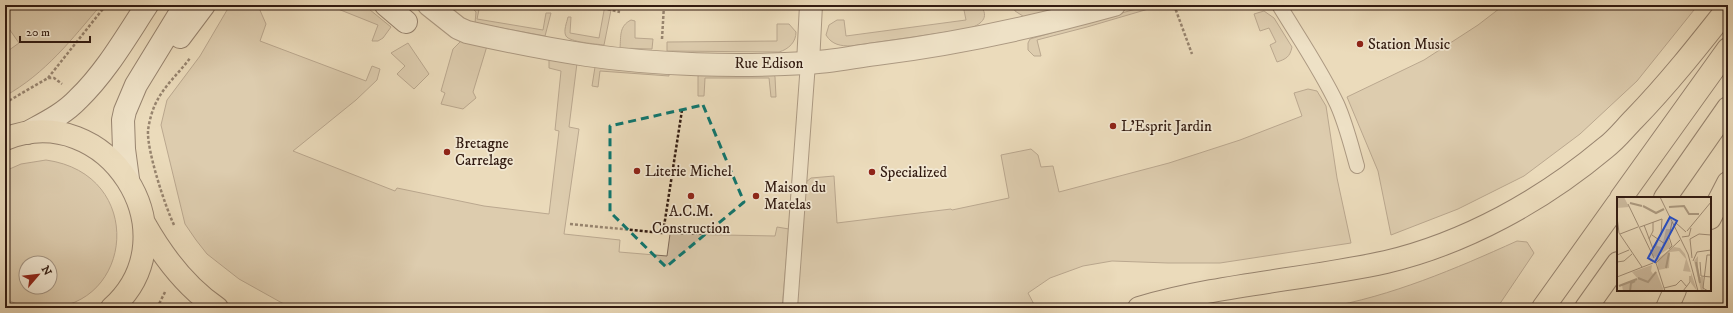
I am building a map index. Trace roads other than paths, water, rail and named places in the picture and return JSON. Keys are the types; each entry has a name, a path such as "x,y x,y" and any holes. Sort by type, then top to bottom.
{"main road":[{"path":"1139,308 1174,297 1387,261 1428,249 1472,232 1514,211 1563,181 1606,147 1660,92 1690,57 1728,8"},
{"path":"1622,197 1728,49"},
{"path":"1665,197 1728,108"},
{"path":"5,139 27,133 46,132 84,141 101,151 116,164 128,179 140,207 143,222 144,238 142,255 130,286 112,308"},
{"path":"1711,216 1728,183"},
{"path":"1543,308 1617,204"},
{"path":"143,222 156,245 176,270 190,285 217,308"},
{"path":"1586,308 1617,264"},
{"path":"1667,308 1675,291"}],"street":[{"path":"27,133 55,118 78,100 116,52 147,5"},
{"path":"128,179 123,120 125,111 136,85 185,5"},
{"path":"136,85 185,31 204,5"},
{"path":"386,5 406,22 421,5"},
{"name":"Rue Edison","path":"429,5 458,28 467,32 554,50 660,62 736,64 808,63 949,44 1007,33 1114,5"},
{"path":"808,63 811,5"}],"lane":[{"path":"1279,5 1320,72 1337,105 1350,139 1357,166"},
{"path":"790,308 808,63"}],"place":[{"name":"Station Music","path":"1360,44"},
{"name":"L'Esprit Jardin","path":"1113,126"},
{"name":"Bretagne Carrelage","path":"447,152"},
{"name":"Literie Michel","path":"637,171"},
{"name":"Specialized","path":"872,172"},
{"name":"A.C.M. Construction","path":"691,196"},
{"name":"Maison du Matelas","path":"756,196"}]}
